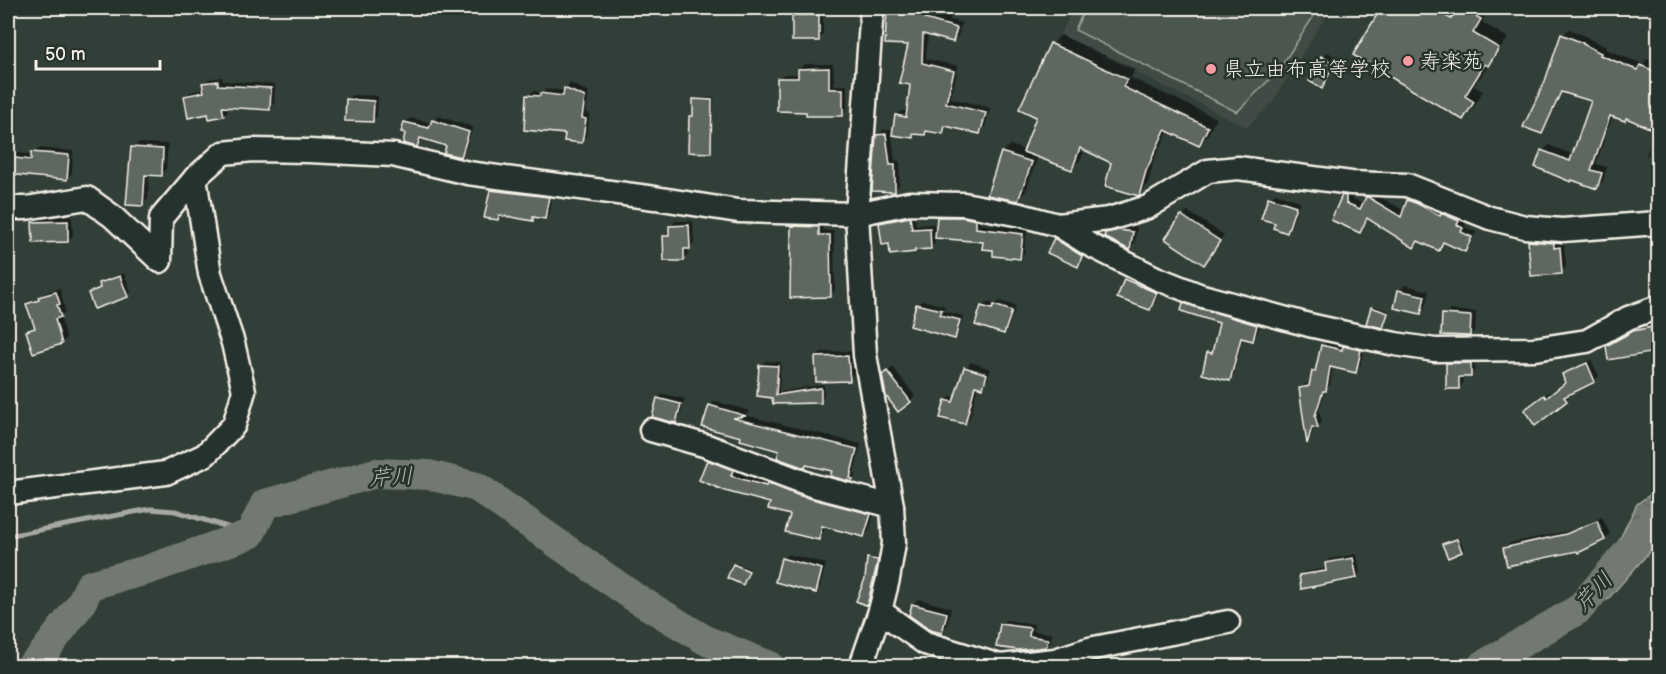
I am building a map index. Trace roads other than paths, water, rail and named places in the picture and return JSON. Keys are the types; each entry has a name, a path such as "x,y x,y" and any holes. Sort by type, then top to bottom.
{"street":[{"path":"861,666 888,579 894,543 892,506 865,355 857,214 872,8"},
{"path":"8,208 26,208 87,198 112,216 160,261 161,218 195,178 223,153 253,150 309,150 393,155 468,173 738,211 857,214 909,203 964,204 1058,225 1090,245 1156,278 1199,295 1309,325 1395,344 1425,348 1535,349 1587,341 1628,318 1659,307"},
{"path":"1058,225 1109,219 1148,207 1208,171 1238,168 1351,183 1407,185 1490,218 1525,227 1562,230 1659,223"},
{"path":"8,493 166,473 205,455 234,425 244,391 232,343 210,274 195,178"},
{"path":"651,430 707,446 811,485 892,506"},
{"path":"877,619 925,643 1000,666 1055,660 1089,649 1227,622"}],"water":[{"path":"1658,489 1658,542 1607,600 1602,575 1637,504"}],"waterway":[{"name":"芹川","path":"31,666 39,659 80,605 90,585 147,570 250,534 265,504 376,473 429,475 477,487 634,597 707,641 770,666"},
{"path":"8,536 150,509 175,511 250,534"},
{"name":"芹川","path":"1482,666 1579,609 1658,517"}],"place":[{"name":"寿楽苑","path":"1408,61"},
{"name":"県立由布高等学校","path":"1211,69"}]}
